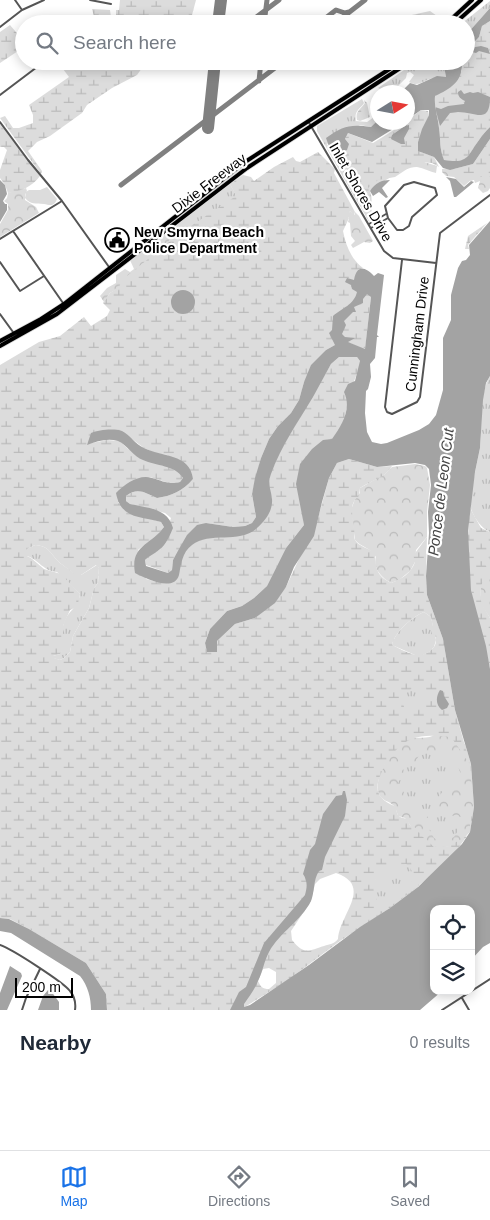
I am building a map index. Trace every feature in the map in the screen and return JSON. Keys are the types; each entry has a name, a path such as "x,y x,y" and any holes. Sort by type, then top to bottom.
{"main road":[{"path":"456,15 472,0"},
{"path":"464,15 481,0"},
{"name":"Dixie Freeway","path":"0,346 15,335 66,306 255,155 388,70"},
{"name":"Dixie Freeway","path":"111,270 258,160 397,70"},
{"name":"Dixie Freeway","path":"0,341 15,335"}],"street":[{"path":"15,0 22,10"},
{"path":"16,15 44,0"},
{"path":"90,0 111,4"},
{"path":"0,27 15,15"},
{"path":"0,95 33,70"},
{"name":"Inlet Shores Drive","path":"308,121 370,228 389,256 402,260 436,263"},
{"path":"0,122 62,201 111,270"},
{"path":"224,178 227,183"},
{"path":"409,183 433,187 437,190 436,198 414,215 409,226 406,228 397,230 386,214 386,204 409,183"},
{"name":"Cunningham Drive","path":"402,260 385,407 387,412 392,414 420,400 440,233 490,195"},
{"path":"0,239 62,201"},
{"path":"369,224 386,214"},
{"path":"370,228 388,218"},
{"path":"13,231 66,306"},
{"path":"0,262 20,291 44,276"},
{"path":"0,314 15,335"},
{"path":"0,945 61,982 70,990 74,998 75,1010"},
{"path":"22,1010 40,969"},
{"path":"442,1010 490,979"},
{"path":"462,998 469,1010"}],"green space":[{"path":"120,0 196,0 192,15 116,15 116,10 119,10"},
{"path":"490,1 490,8 475,25 475,15 472,15"},
{"path":"92,9 110,10 111,15 94,15"},
{"path":"430,11 436,15 412,15"},
{"path":"490,21 490,127 481,136 466,158 458,161 444,161 435,96 462,70 475,70 475,41 479,37 482,26"},
{"path":"10,25 15,31 15,53 0,63 0,32"},
{"path":"64,70 141,70 137,75 112,88 87,105 82,113 50,136 37,142 28,151 42,171 41,174 0,118 5,116 13,128 33,123 33,115 29,105 69,77"},
{"path":"404,70 445,70 446,77 434,78 419,84 409,82 414,75 410,72 407,73 406,78 399,85 382,85"},
{"path":"362,99 364,103 356,113 356,121 367,122 370,120 370,127 360,125 327,144 358,197 356,200 317,131 317,126"},
{"path":"364,100 367,103 370,117 360,121 357,120 358,111 365,103"},
{"path":"421,110 428,111 429,115 418,142 421,152 434,157 439,167 432,163 413,161 410,167 395,177 378,180 368,188 371,201 369,219 356,200 358,197 332,155 330,147 334,141 339,140 341,144 348,133 373,143 394,130 415,130 415,115"},
{"path":"0,124 40,176 30,186 22,190 8,193 0,178 0,170 7,150 4,147 0,147"},
{"path":"490,139 490,176 483,176 471,181 450,170 473,164"},
{"path":"318,152 335,169 334,173 355,212 354,215 350,211 343,231 350,252 355,261 363,268 358,270 371,297 365,350 350,343 339,343 326,350 304,382 299,400 291,413 278,426 269,439 261,458 252,494 256,517 252,523 233,527 206,523 173,560 172,570 168,573 146,565 145,560 161,549 171,518 165,513 130,504 126,501 126,496 138,491 157,498 167,496 181,490 193,479 167,455 155,453 144,448 121,431 87,444 107,440 120,441 128,449 180,472 183,478 180,482 172,484 150,477 136,480 118,503 161,522 164,527 161,531 138,550 146,579 171,582 176,579 181,559 185,551 192,544 204,539 243,535 272,499 268,487 270,475 279,453 331,364 339,357 357,357 360,361 360,366 347,399 344,422 332,440 303,514 304,525 286,548 267,586 242,606 227,611 210,629 205,643 207,651 217,652 217,641 235,624 255,618 286,587 318,518 329,478 337,463 349,459 377,467 392,466 382,476 360,488 359,496 352,506 354,539 375,553 378,571 382,577 391,583 409,572 415,562 413,556 427,537 427,595 443,639 455,710 470,764 451,737 416,737 394,752 388,763 385,764 378,781 378,790 384,800 396,807 399,816 407,819 410,825 416,828 434,847 449,846 467,836 444,863 399,901 412,883 413,878 406,864 392,865 384,874 378,876 375,882 374,893 376,898 383,904 396,903 340,941 288,980 240,1010 107,1010 106,994 86,963 10,919 0,918 0,365 39,342 60,336 84,317 91,326 107,316 110,310 103,303 110,293 119,287 122,280 179,234 236,196 230,184 243,175 251,177 254,181 293,157 296,161 300,162","holes":["35,545 44,547 75,575 81,575 96,565 99,568 98,583 94,588 89,608 73,636 70,652 60,660 53,656 60,654 63,650 63,626 70,610 76,607 80,594 61,574 44,569 27,556 27,549","424,612 431,617 433,627 431,634 435,635 436,639 433,648 422,655 412,654 392,645 400,630","416,685 423,685 427,695 415,708 404,707 402,699","336,873 347,879 352,885 354,893 338,939 332,944 303,950 292,940 291,931 311,901 315,884 320,879","269,968 276,972 276,983 269,989 262,987 258,981 263,969"]},
{"path":"412,161 421,161 437,166 436,173 412,167 392,176 374,188 370,191 372,219 369,222 359,204 363,184"},
{"path":"442,169 490,170 490,188 483,193 478,188 480,181 475,183 474,180 471,180 464,186 454,177 446,176"},
{"path":"230,184 237,197 229,204 185,230 170,245 166,233"},
{"path":"47,187 57,199 53,204 33,203 25,198 26,192 29,190 40,190"},
{"path":"26,188 25,200 36,207 39,213 0,237 0,224 8,210 8,204 4,201 8,193"},
{"path":"350,211 355,215 355,212 359,216 373,241 370,243 364,242 353,248 351,245 355,241 351,236 349,218 347,216"},
{"path":"487,223 468,245 469,249 465,249 468,236"},
{"path":"166,233 170,245 126,284 110,293 104,302 100,296 107,288 116,283 116,275 125,269 130,272 134,269 130,260"},
{"path":"490,376 490,532 476,520 470,504 480,448 482,402"},
{"path":"415,464 427,468 430,485 427,537 416,550 415,562 410,571 399,580 391,583 377,569 376,557 373,553 355,540 351,510 355,499 360,493 360,488 385,474 392,467"},
{"path":"470,508 481,528 490,532 490,557 484,563 487,567 480,598 490,618 490,669 471,590 468,549"},
{"path":"35,545 47,549 60,563 76,575 81,575 97,565 99,568 98,583 94,588 89,608 73,636 70,652 60,660 53,658 53,656 60,654 63,646 63,626 67,616 77,603 80,594 57,572 48,570 27,556 27,549"},
{"path":"490,553 490,618 481,604 480,598 482,565"},
{"path":"424,612 431,617 436,640 434,647 423,655 415,655 392,645 397,635 405,626 414,617"},
{"path":"418,684 432,686 423,708 404,710 400,704 402,696 408,689"},
{"path":"436,734 450,734 470,764 473,807 469,832 464,839 442,848 431,846 405,818 398,816 393,805 380,796 378,788 381,772 395,747 406,739","holes":["424,751 430,753 435,767 439,768 441,765 435,753 439,751 450,758 461,776 451,778 450,783 434,802 435,812 438,814 463,818 463,823 454,837 447,840 439,841 434,838 428,827 428,817 403,802 404,792 397,785 405,766 413,766"]},
{"path":"451,737 465,744 471,764 474,807 470,832 456,845 436,848 380,778 386,761"},
{"path":"406,860 419,877 418,887 390,908 385,908 372,897 376,878 386,866"}],"water":[{"path":"490,8 490,21 482,26 479,37 475,41 475,25"},
{"path":"481,46 488,48 490,54 479,51 475,53 475,47"},
{"path":"445,70 461,70 458,79 451,87 435,96 444,160 463,160 490,127 490,139 473,164 450,170 443,168 434,157 418,151 418,142 429,115 429,110 421,110 415,114 415,85 408,85 410,83 417,85 437,76 446,77"},
{"path":"461,90 464,94 478,92 490,97 488,111 481,115 458,112 450,113 440,126 435,107 441,109 464,104 465,101 458,94"},
{"path":"347,127 370,127 370,130 391,130 372,142 348,133 345,139 349,144 347,150 342,152 339,140 335,141 330,147 332,155 326,138"},
{"path":"399,130 408,130 404,138 405,144 391,139 392,135"},
{"path":"446,177 456,179 464,187 471,181 474,182 454,197 450,181"},
{"path":"0,180 5,185 7,194 3,201 7,204 7,210 0,222"},
{"path":"390,180 382,188 388,197 386,198 379,192 373,196 370,191 376,184 381,181"},
{"name":"Ponce de Leon Cut","path":"490,221 490,376 486,383 483,400 480,448 475,472 468,531 471,590 490,669 490,943 475,956 475,905 430,905 430,995 437,995 420,1010 230,1010 239,992 246,987 264,943 305,895 307,884 303,874 310,850 315,844 323,814 336,796 342,795 343,791 345,791 347,800 345,816 325,857 322,870 317,874 311,901 302,915 279,938 269,952 257,984 244,1007 250,1005 309,965 418,887 462,844 470,832 474,807 471,764 455,710 443,639 427,595 428,512 431,485 429,469 425,465 415,463 377,467 349,459 337,463 329,478 314,536 294,567 286,587 275,603 255,618 235,624 217,641 217,652 207,652 205,643 210,629 227,611 242,606 267,586 286,548 304,525 296,484 300,464 312,449 323,440 332,439 339,428 345,417 347,405 344,392 348,384 355,381 360,361 357,357 339,357 331,364 275,464 269,481 272,499 271,508 263,522 250,533 234,537 207,539 192,545 184,555 179,575 171,583 159,583 135,573 134,564 139,551 164,527 161,522 138,517 127,512 122,508 116,493 128,483 142,477 173,483 180,482 183,478 170,468 140,458 118,441 102,440 87,445 91,433 106,430 122,431 144,448 181,460 191,471 193,479 181,490 167,496 157,498 138,491 126,496 126,501 130,504 156,510 167,516 170,521 173,528 166,543 145,560 146,566 168,573 172,570 173,560 187,535 197,525 206,523 233,527 245,526 252,523 256,517 252,494 261,458 269,439 278,426 291,413 299,400 311,365 326,350 335,345 329,333 332,330 333,316 353,300 357,292 352,289 351,285 345,282 347,278 354,280 359,269 365,269 374,276 378,273 384,275 377,335 379,337 377,337 375,358 370,364 371,377 366,391 365,413 367,432 372,442 381,444 419,430 429,424 436,415 443,390 443,338 451,320 451,295 458,268 462,261 466,260 470,255 469,245","holes":["367,294 371,297 365,349 348,342 355,338 345,337 342,334 346,325 344,321 353,312 356,312 354,307 363,303 363,299"]},
{"path":"183,290 188,291 194,297 194,307 188,313 183,314 178,313 172,307 171,302 172,297 178,291"},
{"path":"440,690 443,691 449,704 447,708 442,710 438,706 437,700"},
{"path":"0,918 9,919 29,929 86,963 106,994 107,1010 91,1010 88,992 80,976 11,933 0,931"},
{"path":"10,966 21,973 22,976 7,1010 0,1010 0,993"},
{"path":"48,990 51,991 59,1002 59,1010 38,1010 43,996"}],"taxiway":[{"path":"265,15 267,0"},
{"path":"259,15 279,0"},
{"path":"346,15 365,0"},
{"path":"330,15 336,10 345,13 349,12"},
{"path":"259,81 260,70"},
{"path":"121,185 272,70"}],"runway":[{"path":"219,15 221,0"},
{"path":"208,128 214,70"}],"place":[{"name":"New Smyrna Beach Police Department","path":"117,240"}]}
